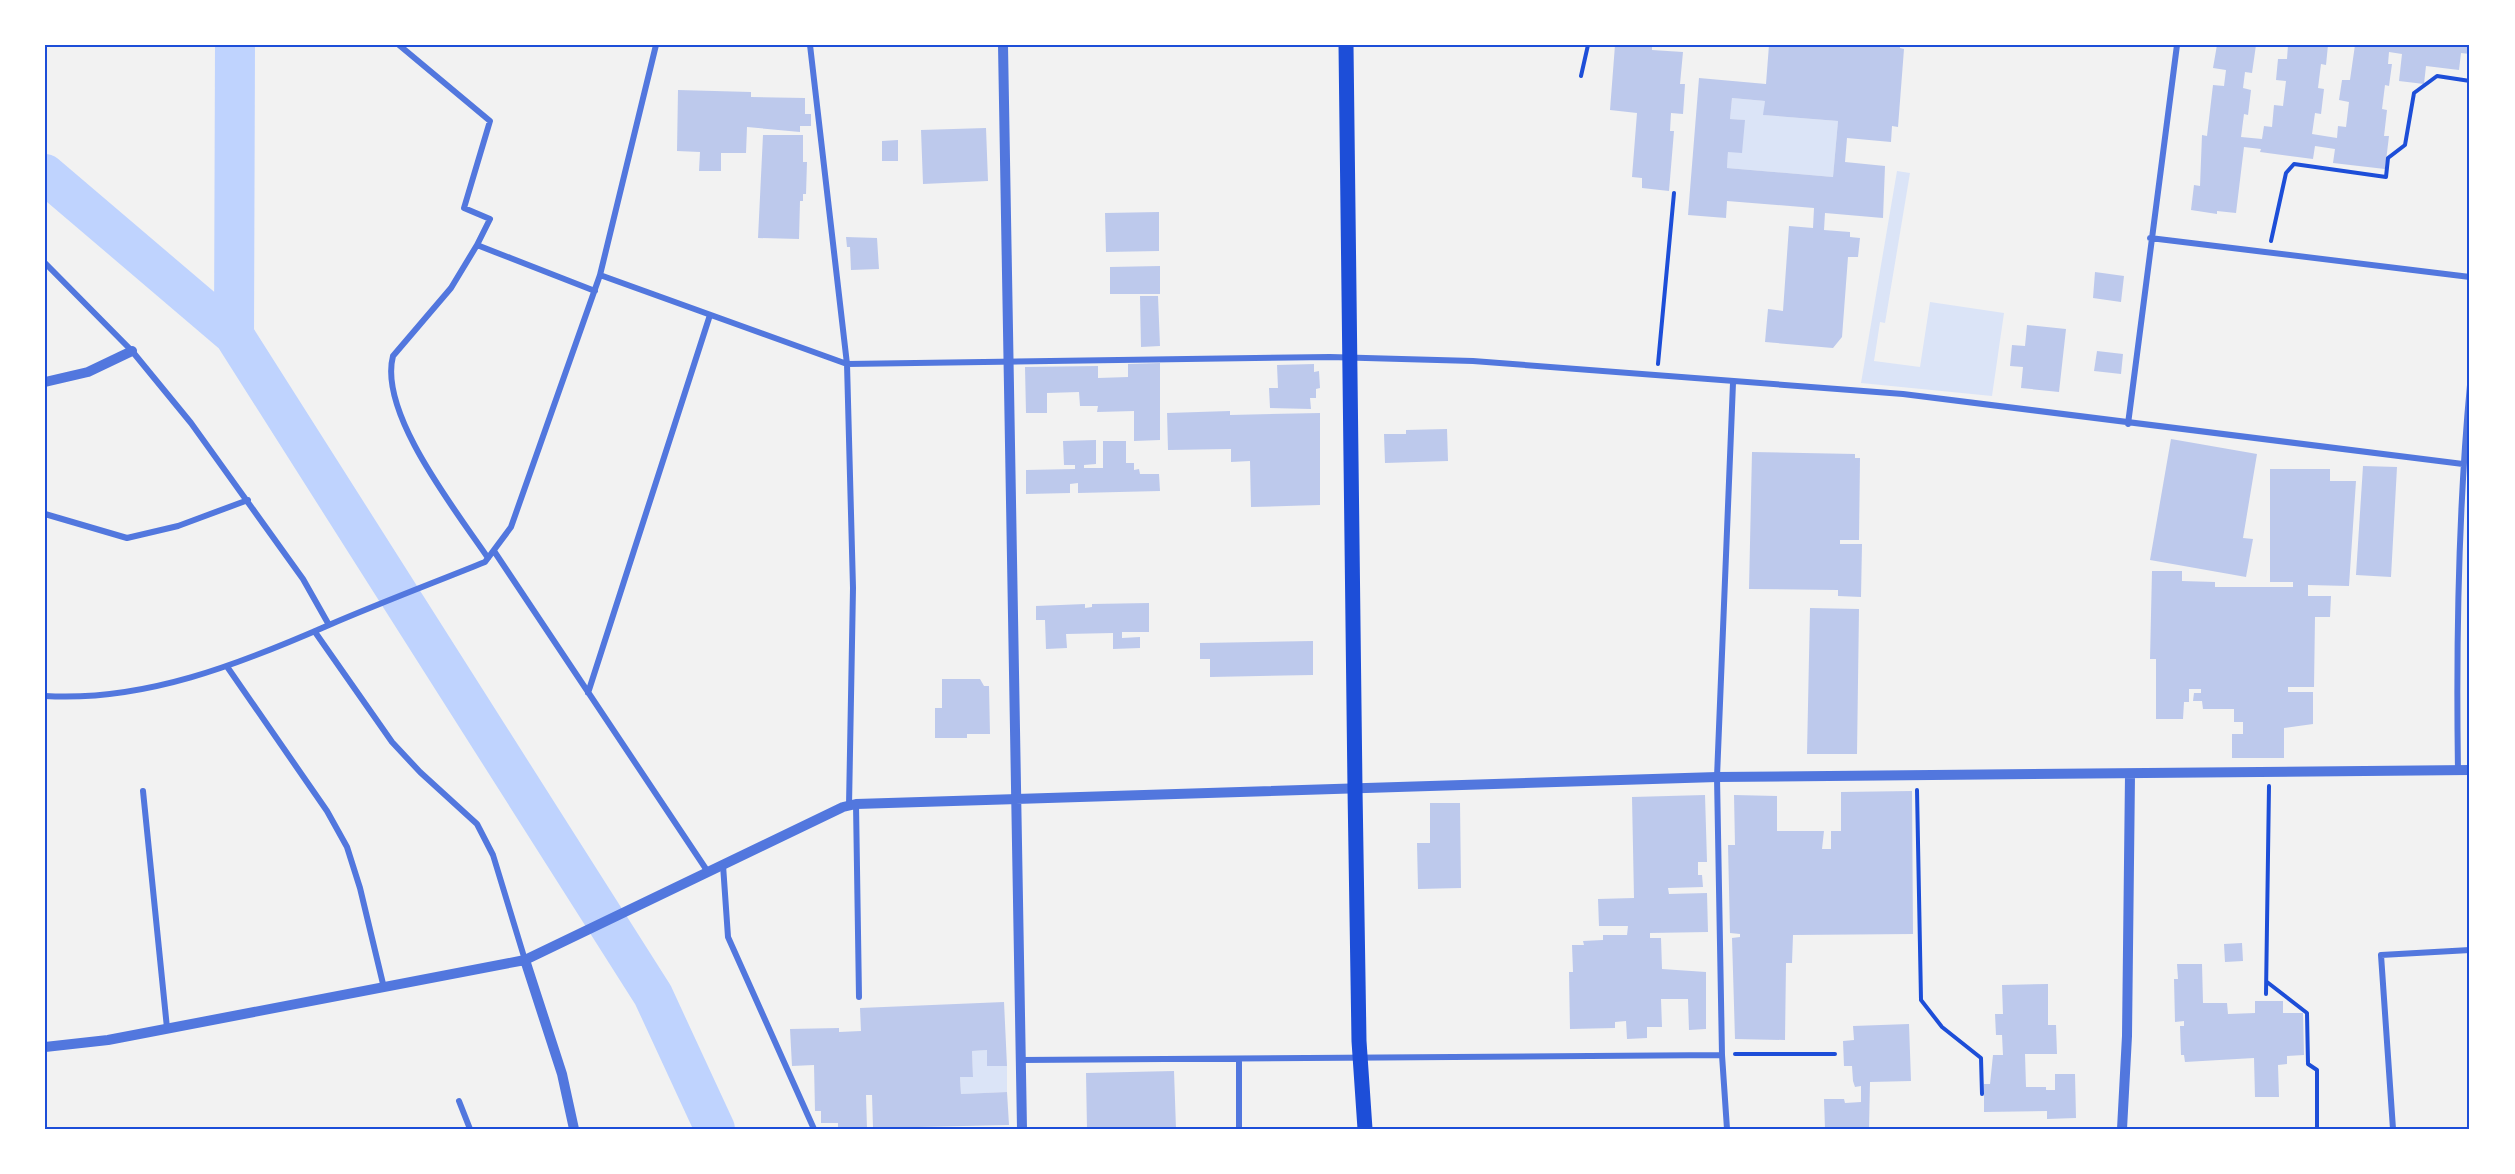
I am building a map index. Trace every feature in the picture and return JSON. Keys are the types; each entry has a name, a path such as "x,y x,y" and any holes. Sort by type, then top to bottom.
{"highway":[{"path":"1346,45 1355,789 1360,1059 1365,1129"}],"street":[{"path":"399,45 490,121 464,208 490,219 451,288 393,356 390,369 412,440 430,473 487,560"},
{"path":"45,696 117,692 179,681 228,668 487,560 511,527 595,291 656,45"},
{"path":"810,45 846,364 853,588 852,805 859,997"},
{"path":"1003,45 1022,1129"},
{"path":"2128,424 2150,238 2177,45"},
{"path":"2150,238 2470,277"},
{"path":"477,245 595,291"},
{"path":"45,263 132,351 191,423 303,579 329,626"},
{"path":"600,275 846,364 1010,360 1350,358 1473,361 1733,383 1903,394 2128,424 2463,464"},
{"path":"588,693 710,315"},
{"path":"45,382 88,372 132,351"},
{"path":"1727,1129 1722,1054 1716,777 1733,383"},
{"path":"2458,771 2456,612 2463,464 2470,385"},
{"path":"45,514 127,538 161,531 248,501"},
{"path":"494,551 708,873"},
{"path":"315,632 392,742 420,772 477,824 493,855 562,1074 574,1129"},
{"path":"228,668 327,811 347,847 360,888 384,988"},
{"path":"45,1047 108,1040 525,960 561,945 723,865 852,805 1716,777 1917,777 2470,770"},
{"path":"2122,1129 2127,1036 2130,775"},
{"path":"143,791 167,1028"},
{"path":"723,865 728,937 814,1129"},
{"path":"2393,1129 2381,955 2470,950"},
{"path":"1022,1060 1360,1059 1722,1054"},
{"path":"1239,1059 1239,1129"},
{"path":"459,1101 470,1129"}],"path":[{"path":"1581,76 1588,45"},
{"path":"2270,245 2286,173 2294,164 2386,177 2388,158 2405,145 2414,93 2437,76 2470,81"},
{"path":"1657,376 1674,193"},
{"path":"2266,994 2270,773"},
{"path":"1917,777 1921,1000 1942,1027 1981,1058 1982,1094"},
{"path":"2266,982 2307,1013 2308,1064 2317,1070 2317,1129"},
{"path":"1722,1054 1835,1054"}],"shaded area":[{"path":"1732,98 1765,101 1764,115 1838,121 1833,177 1727,168 1728,152 1744,120 1730,119"},
{"path":"1897,171 1910,173 1885,323 1880,322 1874,361 1920,367 1930,302 2004,313 1992,396 1861,383"},
{"path":"987,1050 988,1066 1007,1066 1007,1092 961,1094 960,1077 973,1077 972,1051"}],"building":[{"path":"1615,45 1652,45 1652,50 1683,52 1680,84 1685,84 1683,114 1671,113 1670,131 1674,131 1669,191 1642,188 1642,178 1632,177 1637,113 1610,110"},
{"path":"1769,45 1900,45 1900,48 1904,49 1898,127 1892,126 1891,142 1847,138 1845,162 1885,166 1883,218 1825,213 1824,230 1850,232 1850,237 1860,238 1858,257 1848,257 1842,337 1833,348 1765,342 1768,309 1783,311 1789,226 1813,228 1814,208 1727,201 1726,218 1688,215 1699,78 1766,84","holes":["1732,98 1765,101 1763,115 1838,121 1833,177 1727,168 1728,152 1742,153 1745,120 1730,119"]},
{"path":"2217,45 2256,45 2252,73 2245,72 2243,88 2251,90 2248,115 2244,114 2241,137 2262,139 2264,126 2272,127 2274,105 2283,106 2286,81 2276,80 2278,59 2287,59 2288,45 2328,45 2326,65 2321,64 2318,88 2324,89 2321,114 2315,113 2312,134 2337,138 2338,126 2346,127 2349,102 2339,100 2342,80 2350,80 2355,45 2462,45 2470,47 2470,54 2461,53 2459,70 2426,66 2424,84 2399,81 2402,54 2389,52 2388,64 2392,64 2389,86 2385,85 2382,109 2387,110 2384,136 2389,136 2385,169 2333,163 2335,149 2315,146 2313,159 2260,152 2261,149 2244,147 2236,213 2217,211 2217,214 2191,210 2194,185 2200,186 2202,135 2207,136 2213,85 2224,86 2226,70 2213,68"},
{"path":"678,90 751,92 751,97 805,98 805,114 811,114 811,126 800,126 800,132 747,127 746,153 721,153 721,171 699,171 700,152 677,151"},
{"path":"986,128 988,181 923,184 921,130"},
{"path":"763,135 803,135 803,162 807,162 806,194 803,194 803,201 800,201 799,239 758,238"},
{"path":"898,140 898,161 882,161 882,141"},
{"path":"1159,212 1159,251 1106,252 1105,213"},
{"path":"846,237 877,238 879,269 851,270 850,247 847,247"},
{"path":"1160,266 1160,294 1110,294 1110,267"},
{"path":"2095,272 2124,276 2121,302 2093,298"},
{"path":"1140,296 1158,296 1160,346 1141,347"},
{"path":"2027,325 2066,329 2059,392 2021,388 2023,367 2010,366 2012,345 2025,346"},
{"path":"2097,351 2123,354 2121,374 2094,371"},
{"path":"1160,363 1160,440 1134,441 1134,411 1097,412 1098,406 1080,406 1079,392 1047,393 1047,413 1026,413 1025,367 1098,366 1098,378 1128,377 1128,364"},
{"path":"1314,364 1314,372 1319,371 1320,388 1316,389 1316,398 1310,398 1311,409 1270,408 1269,388 1278,388 1277,365"},
{"path":"1230,411 1230,415 1320,413 1320,505 1251,507 1250,461 1231,462 1231,449 1168,450 1167,413"},
{"path":"1447,429 1448,461 1385,463 1384,434 1406,434 1406,430"},
{"path":"2171,439 2257,454 2243,538 2253,539 2246,577 2150,560"},
{"path":"1096,440 1096,464 1084,465 1084,468 1103,468 1103,441 1126,441 1126,463 1134,463 1134,470 1139,469 1140,474 1159,474 1160,491 1078,493 1078,483 1070,484 1070,493 1026,494 1026,470 1075,469 1075,465 1064,465 1063,441"},
{"path":"1752,452 1855,454 1855,458 1860,458 1859,540 1840,540 1840,544 1862,544 1861,597 1838,596 1838,590 1749,589"},
{"path":"2363,466 2397,467 2391,577 2356,575"},
{"path":"2270,469 2330,469 2330,481 2356,481 2349,586 2308,585 2308,596 2331,596 2330,617 2315,617 2314,687 2288,687 2288,692 2313,692 2313,724 2284,728 2284,758 2232,758 2232,734 2243,734 2243,722 2234,722 2234,709 2203,709 2202,701 2193,701 2194,693 2201,693 2201,689 2189,689 2189,702 2184,702 2183,719 2156,719 2156,659 2150,659 2152,571 2182,571 2182,581 2215,582 2215,587 2293,587 2293,582 2270,582"},
{"path":"1149,603 1149,632 1122,632 1122,638 1140,637 1140,648 1113,649 1113,633 1066,634 1067,648 1046,649 1045,620 1036,620 1036,606 1085,604 1085,608 1092,607 1092,604"},
{"path":"1810,608 1859,609 1857,754 1807,754"},
{"path":"1313,641 1313,675 1210,677 1210,659 1200,659 1200,643"},
{"path":"942,679 980,679 984,686 989,686 990,734 967,734 967,738 935,738 935,708 942,708"},
{"path":"1912,791 1913,934 1793,935 1792,963 1786,963 1785,1040 1735,1039 1732,938 1740,937 1740,934 1730,933 1728,845 1735,845 1734,795 1777,796 1777,831 1824,831 1822,849 1831,849 1831,831 1841,831 1841,792"},
{"path":"1705,795 1707,862 1698,862 1698,875 1702,875 1703,887 1668,888 1669,894 1707,893 1708,932 1650,933 1650,938 1661,938 1662,969 1706,972 1706,1029 1689,1030 1688,999 1661,999 1662,1027 1647,1027 1647,1038 1627,1039 1626,1021 1615,1022 1615,1028 1570,1029 1569,972 1573,972 1572,945 1584,945 1583,941 1603,940 1603,935 1627,935 1628,926 1599,926 1598,899 1634,898 1632,797"},
{"path":"1430,803 1460,803 1461,888 1418,889 1417,843 1430,843"},
{"path":"2242,943 2243,961 2225,962 2224,944"},
{"path":"2177,964 2202,964 2203,1003 2227,1003 2228,1014 2255,1013 2255,1001 2283,1001 2283,1013 2303,1013 2304,1055 2287,1056 2287,1064 2278,1065 2279,1097 2255,1097 2254,1058 2185,1062 2184,1055 2181,1055 2180,1026 2184,1026 2184,1021 2175,1022 2174,979 2178,979"},
{"path":"2048,984 2048,1025 2056,1025 2057,1054 2025,1054 2026,1087 2046,1087 2046,1090 2055,1090 2055,1074 2075,1074 2076,1118 2047,1119 2047,1111 1984,1112 1984,1084 1990,1084 1993,1055 2003,1055 2002,1035 1996,1035 1995,1014 2003,1014 2002,985"},
{"path":"1004,1002 1007,1066 987,1066 987,1050 972,1051 973,1077 960,1077 961,1094 1007,1092 1009,1125 873,1128 872,1095 866,1095 867,1129 838,1129 838,1123 821,1123 821,1111 815,1111 814,1065 792,1066 790,1029 839,1028 839,1032 861,1031 860,1008"},
{"path":"1909,1024 1911,1081 1870,1082 1869,1129 1825,1129 1824,1099 1844,1099 1845,1103 1861,1102 1861,1086 1855,1087 1852,1066 1844,1066 1843,1041 1854,1040 1853,1026"},
{"path":"1174,1071 1176,1129 1087,1129 1086,1073"}],"waterway":[{"path":"234,335 235,45"},
{"path":"45,174 234,335 653,995 715,1129"}]}
